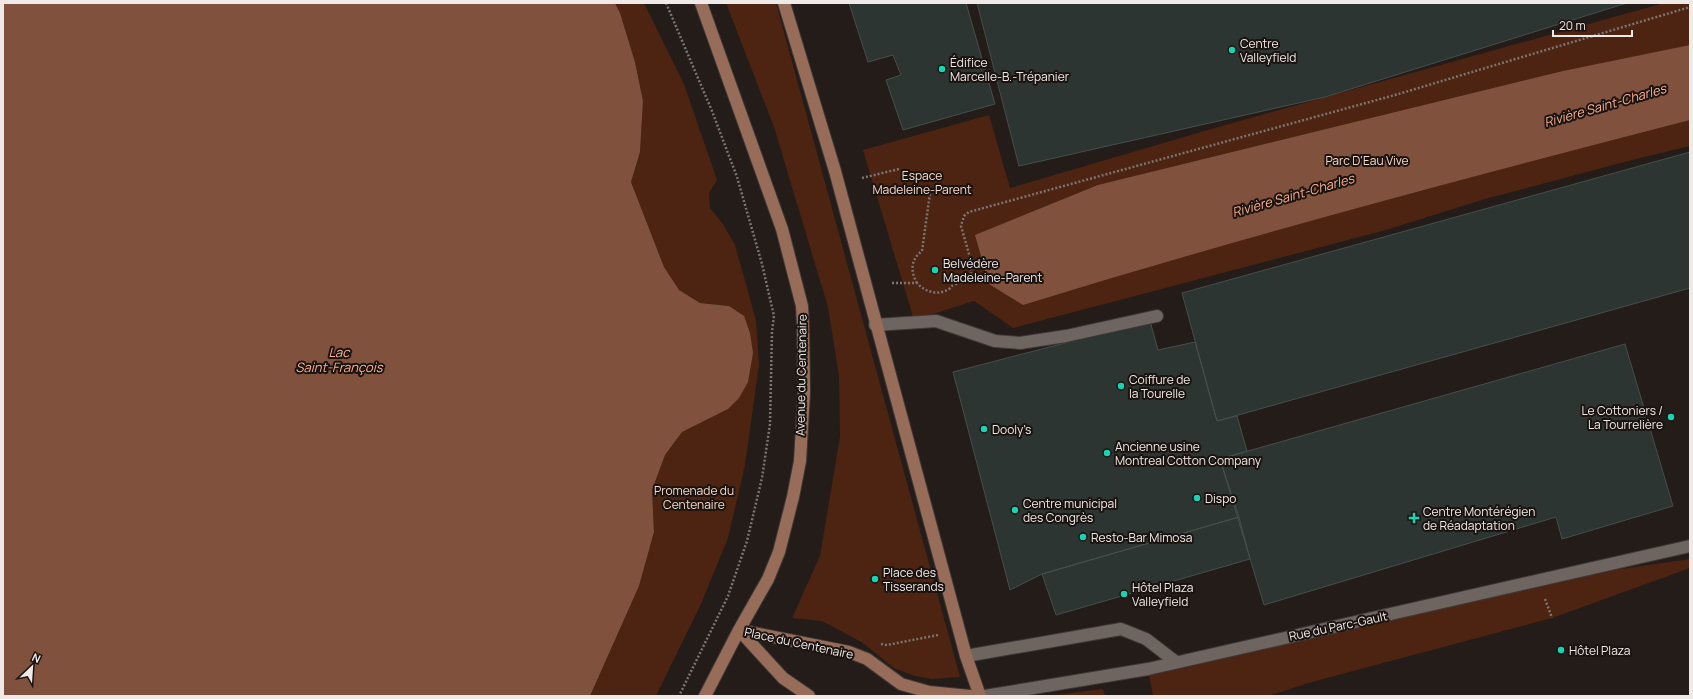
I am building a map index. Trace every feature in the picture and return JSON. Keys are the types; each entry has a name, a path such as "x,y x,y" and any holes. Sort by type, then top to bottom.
{"main road":[{"name":"Avenue du Centenaire","path":"701,3 782,229 802,306 803,325 803,399 800,461 793,497 779,552 768,579 739,630 705,696"},
{"path":"784,3 835,171 875,325 966,656 980,696"},
{"name":"Place du Centenaire","path":"739,630 783,678 809,696"},
{"name":"Place du Centenaire","path":"739,630 848,652 867,659 901,684 929,692 970,696"}],"lane":[{"path":"875,325 936,321 995,341 1020,343 1066,336 1157,316"},
{"name":"Rue du Parc-Gault","path":"985,696 1148,669 1613,565 1690,546"},
{"path":"966,656 1121,629 1146,639 1176,662"}],"path":[{"path":"666,3 712,111 737,178 762,264 774,316 772,331 770,424 762,478 746,541 728,596 679,696"},
{"path":"930,193 922,251 917,255 913,262 913,273 917,283 922,288 929,292 943,292 953,285 964,282 972,276 971,261 961,226 964,216 969,212 1395,95 1690,7"},
{"path":"862,178 899,169"},
{"path":"892,284 917,283"}],"green space":[{"name":"Promenade du Centenaire","path":"615,3 644,3 684,84 717,180 709,193 710,208 723,224 735,245 756,320 759,365 745,465 728,538 701,604 656,696 590,696 639,586 654,532 652,490 665,455 682,432 728,409 729,306 700,303 678,290 664,267 631,182 640,152 643,101 635,62 620,13"},
{"path":"726,3 776,3 960,677 932,679 915,676 894,668 863,643 822,621 792,618 820,556 840,437 839,376 828,307 774,127"},
{"name":"Parc D'Eau Vive","path":"1664,3 1690,3 1690,146 1485,199 1386,230 1013,328 974,301 914,320 863,150 989,115 1010,188 1218,127"},
{"path":"1690,559 1690,568 1552,618 1312,682 1271,695 1153,696 1148,669 1538,581"},
{"path":"1103,689 1105,696 1047,696"}],"water":[{"name":"Lac Saint-François","path":"3,3 615,3 620,13 635,62 643,101 640,152 631,182 664,267 679,290 700,303 729,306 744,316 750,333 753,353 748,382 739,398 728,409 682,432 665,455 652,490 654,532 639,586 590,696 3,696"},
{"name":"Rivière Saint-Charles","path":"1690,45 1690,120 1355,209 1023,305 989,284 975,235 1098,185 1563,71"}],"building":[{"name":"Édifice Marcelle-B.-Trépanier","path":"849,3 966,3 995,104 903,130 886,80 901,75 893,55 868,62"},
{"name":"Centre Valleyfield","path":"977,3 1627,3 1325,97 1019,166"},
{"path":"1690,152 1690,288 1217,421 1182,293"},
{"path":"1150,321 1158,350 1195,342 1217,421 1237,416 1247,451 1220,459 1239,517 1042,574 1010,590 953,372"},
{"path":"1625,344 1673,506 1562,539 1556,517 1264,605 1220,459"},
{"path":"1239,517 1250,559 1056,615 1042,574"}],"place":[{"name":"Centre Valleyfield","path":"1232,50"},
{"name":"Édifice Marcelle-B.-Trépanier","path":"942,69"},
{"name":"Belvédère Madeleine-Parent","path":"935,270"},
{"name":"Coiffure de la Tourelle","path":"1121,386"},
{"name":"Le Cottoniers / La Tourrelière","path":"1671,417"},
{"name":"Dooly's","path":"984,429"},
{"name":"Ancienne usine Montreal Cotton Company","path":"1107,453"},
{"name":"Dispo","path":"1197,498"},
{"name":"Centre municipal des Congrès","path":"1015,510"},
{"name":"Centre Montérégien de Réadaptation","path":"1414,518"},
{"name":"Resto-Bar Mimosa","path":"1083,537"},
{"name":"Place des Tisserands","path":"875,579"},
{"name":"Hôtel Plaza Valleyfield","path":"1124,594"},
{"name":"Hôtel Plaza","path":"1561,650"}],"park label":[{"name":"Espace Madeleine-Parent","path":"922,182"}]}
